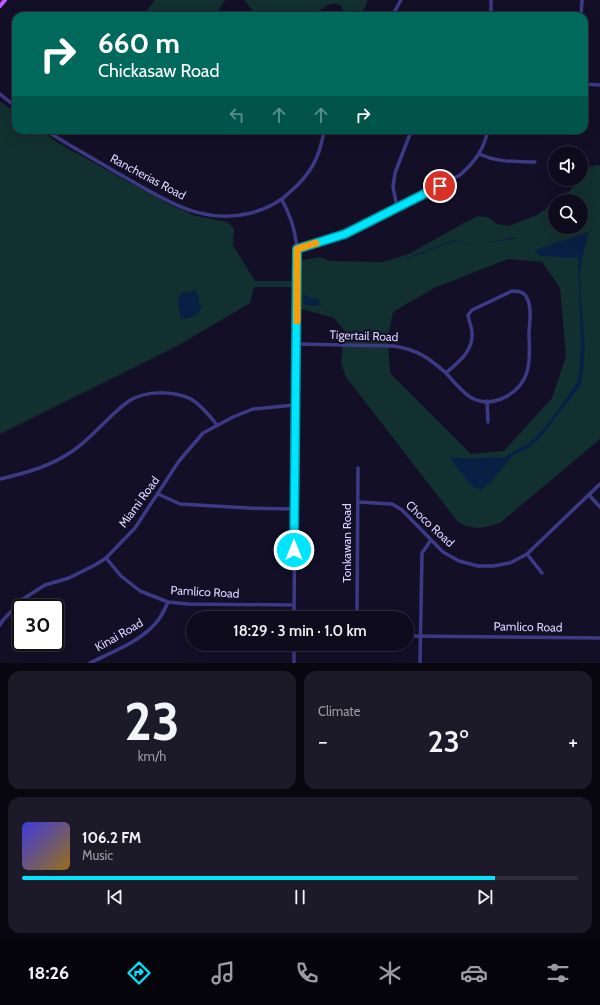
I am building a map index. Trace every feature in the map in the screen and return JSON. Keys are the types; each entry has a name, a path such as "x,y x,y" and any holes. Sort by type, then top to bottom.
{"main road":[{"path":"0,6 5,0"}],"street":[{"path":"394,12 401,0"},
{"path":"491,0 491,12"},
{"path":"581,12 582,0"},
{"path":"588,84 600,85"},
{"path":"0,94 12,104"},
{"name":"Rancherias Road","path":"52,134 70,146 168,202 200,214 225,217 240,216 255,212 282,200 308,173 316,160 321,147 323,134"},
{"path":"397,207 393,187 395,173 410,134"},
{"path":"297,249 345,234 460,175 480,154 487,134"},
{"path":"480,154 491,159 535,162"},
{"path":"282,200 290,214 295,232 297,249 294,611"},
{"path":"446,373 465,356 470,345 472,335 468,315 472,310 512,291 518,291 524,294 530,305 529,360 527,372 516,389 508,395 499,399 487,401 488,422"},
{"name":"Tigertail Road","path":"296,344 394,346 410,349 431,360 446,373 462,391 472,398 487,401"},
{"path":"0,479 24,474 68,454 129,401 141,395 156,393 172,394 191,400 206,412 217,425"},
{"name":"Miami Road","path":"0,625 24,599 45,585 69,578 106,558 135,528 179,461 203,433 233,417 253,409 295,404"},
{"name":"Tonkawan Road","path":"357,611 358,468"},
{"name":"Choco Road","path":"358,502 392,504 402,510 443,552 459,561 478,566 493,566 510,563 527,554 600,484"},
{"path":"158,494 180,504 294,509"},
{"path":"589,495 600,507"},
{"path":"420,663 422,553 431,540"},
{"path":"527,554 542,573"},
{"name":"Pamlico Road","path":"106,558 121,576 140,591 168,602 188,604 294,605"},
{"name":"Kinai Road","path":"90,663 141,637 154,626 168,602"},
{"name":"Pamlico Road","path":"414,636 600,638"},
{"path":"294,651 294,663"}],"green space":[{"path":"155,0 225,0 218,12 145,12"},
{"path":"244,0 367,0 365,8 362,12 344,12 340,5 335,4 328,5 317,12 254,12"},
{"path":"0,101 12,110 12,134 46,134 60,144 169,204 196,216 228,222 234,229 233,245 255,281 300,281 300,263 303,260 320,257 330,261 383,262 409,254 478,216 488,217 497,224 509,226 537,215 548,207 548,234 588,234 588,194 566,194 574,186 588,186 588,168 600,165 600,439 500,523 474,528 458,522 346,377 341,363 344,330 334,318 301,309 300,287 254,287 250,303 177,346 0,434","holes":["508,259 542,262 560,288 566,356 552,398 504,451 471,454 390,373 388,338 393,312 434,288"]}],"water":[{"path":"589,232 582,258 580,275 584,331 584,360 580,386 541,437 527,449 513,455 491,482 481,489 474,488 450,458 504,458 530,443 551,420 577,382 581,345 578,258 539,256 535,250 583,234 588,234"},
{"path":"513,237 517,238 479,245"},
{"path":"453,240 475,244 453,241 407,259 406,258"},
{"path":"195,290 199,297 199,303 202,305 201,308 196,315 184,319 180,316 178,299 182,293"},
{"path":"303,295 310,298 317,298 320,304 324,304 309,306 304,304"}],"slow traffic":[{"path":"297,321 297,249 316,243"}],"route":[{"path":"294,550 297,249 345,234 440,186"}]}
